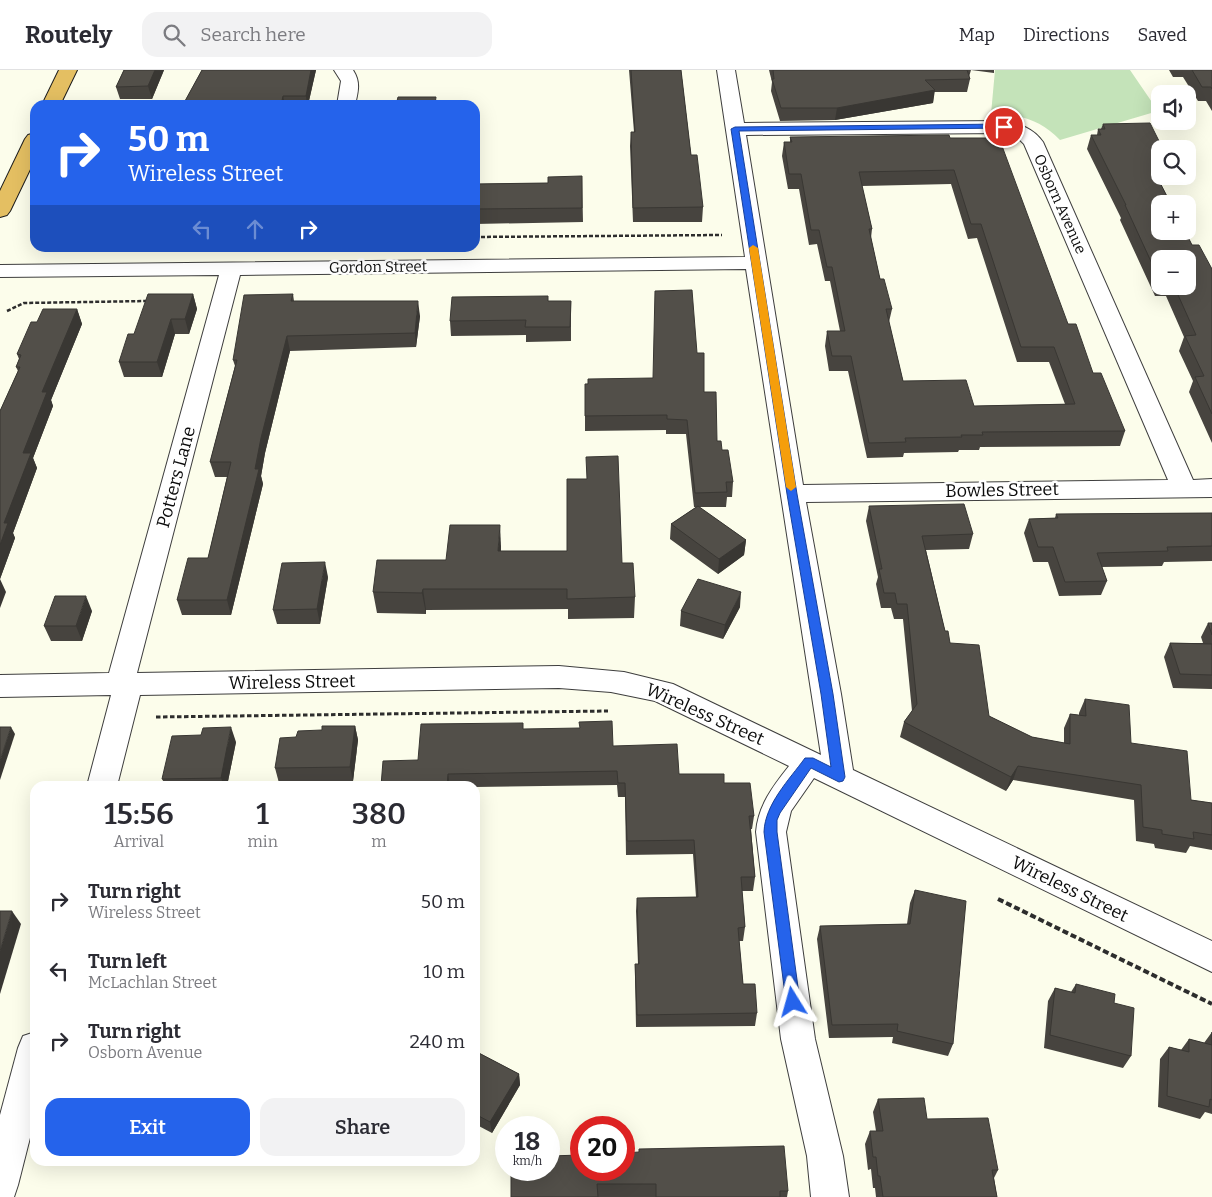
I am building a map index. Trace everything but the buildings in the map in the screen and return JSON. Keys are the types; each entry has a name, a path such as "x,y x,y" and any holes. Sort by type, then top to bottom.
{"highway":[{"path":"53,100 68,70"},
{"path":"0,211 30,149"}],"street":[{"path":"343,70 350,77 351,81 347,100"},
{"path":"726,70 792,494 827,694 839,777"},
{"name":"Osborn Avenue","path":"735,129 1004,127 1015,129 1028,136 1033,142 1184,488"},
{"name":"Gordon Street","path":"0,272 231,269 318,258 756,263"},
{"name":"Potters Lane","path":"103,781 124,685 231,269"},
{"name":"Bowles Street","path":"792,494 1212,488"},
{"name":"Wireless Street","path":"0,686 596,678 630,683 662,692 809,761 1212,957"},
{"path":"809,761 775,810 771,820 770,832 798,1039 825,1156 830,1197"},
{"path":"0,1185 30,1068"}],"path":[{"path":"480,237 722,235"},
{"path":"7,311 24,303 154,300"},
{"path":"156,717 615,710"},
{"path":"998,899 1212,1004"}],"green space":[{"path":"995,70 1130,70 1151,101 1151,113 1060,140 1045,127 1028,119 1011,115 991,114"}],"slow traffic":[{"path":"753,248 791,487"}],"route":[{"path":"793,1002 770,832 771,820 775,810 809,761 839,777 827,694 792,494 735,129 1004,127"}]}
